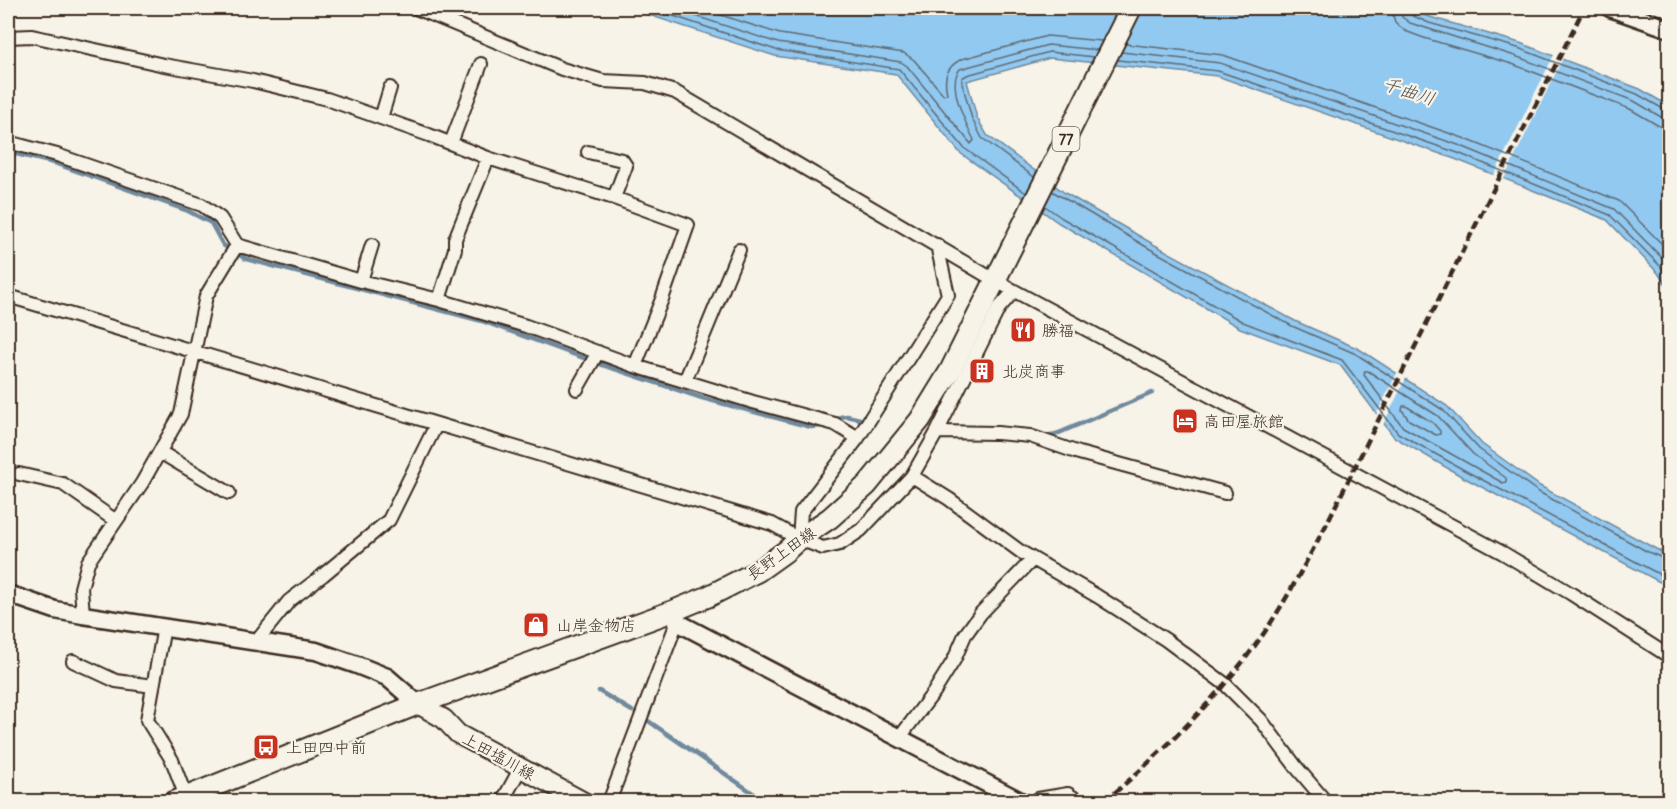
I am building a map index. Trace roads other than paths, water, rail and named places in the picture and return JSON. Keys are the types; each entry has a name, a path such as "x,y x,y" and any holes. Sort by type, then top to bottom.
{"main road":[{"name":"長野上田線","path":"180,799 418,704 675,616 758,571 799,539 830,519 852,500 888,462 920,420 950,371 1131,8"},
{"name":"上田塩川線","path":"418,704 444,719 459,734 520,769 584,801"}],"street":[{"path":"416,8 562,69 603,81 645,82 675,92 937,245 999,276 1014,291 1493,547 1670,657"},
{"path":"1610,8 1670,29"},
{"path":"8,37 33,36 164,65 253,81 327,99 488,158 614,198 688,225 635,366"},
{"path":"451,143 481,64"},
{"path":"381,118 390,88"},
{"path":"8,142 57,155 202,205 220,218 237,245 526,326 635,366 835,424 858,438"},
{"path":"588,152 622,160 626,166 614,198"},
{"path":"439,300 455,249 455,239 488,158"},
{"path":"83,615 81,588 88,562 142,483 181,414 206,296 237,245"},
{"path":"361,281 372,245"},
{"path":"799,539 801,512 858,438 948,295 937,245"},
{"path":"685,381 739,250"},
{"path":"8,296 772,524 799,539 824,548 840,544 861,530 912,476 937,432 999,308 1014,291"},
{"path":"577,389 598,352"},
{"path":"256,642 289,601 323,576 389,520 436,425"},
{"path":"937,432 1030,436 1079,453 1225,493"},
{"path":"160,452 229,493"},
{"path":"19,474 63,484 116,521"},
{"path":"912,476 949,499 1033,560 1097,596 1166,640 1225,684 1261,720 1297,768 1326,801"},
{"path":"900,737 933,693 954,660 965,635 981,613 1033,560"},
{"path":"8,594 55,610 316,651 357,664 387,677 418,704"},
{"path":"609,801 675,616 1022,801"},
{"path":"164,627 147,720 172,760 180,799"},
{"path":"73,660 116,681 153,686"},
{"path":"502,801 520,769"},
{"path":"1036,801 1038,798 1068,794 1080,801"}],"water":[{"name":"千曲川","path":"638,8 1407,8 1520,43 1640,89 1669,106 1669,290 1658,273 1607,220 1455,159 1217,76 1050,58 967,81 977,118 987,135 1065,193 1295,321 1359,349 1447,406 1482,444 1540,486 1669,556 1669,587 1461,476 1394,437 1340,365 1240,328 1059,223 960,153 896,74 775,56 649,15"}],"waterway":[{"path":"8,152 54,163 188,211 211,223 223,245 246,259 482,321 702,398 811,427 822,426"},
{"path":"1043,435 1050,436 1059,433 1152,393"},
{"path":"840,417 860,419"},
{"path":"599,691 632,711"},
{"path":"644,718 766,802"}],"railway":[{"path":"1104,802 1200,712 1235,672 1262,637 1281,607 1324,529 1584,8"}],"place":[{"name":"勝福","path":"1023,330"},
{"name":"北炭商事","path":"982,371"},
{"name":"高田屋旅館","path":"1185,421"},
{"name":"山岸金物店","path":"536,625"},
{"name":"上田四中前","path":"266,747"}]}
